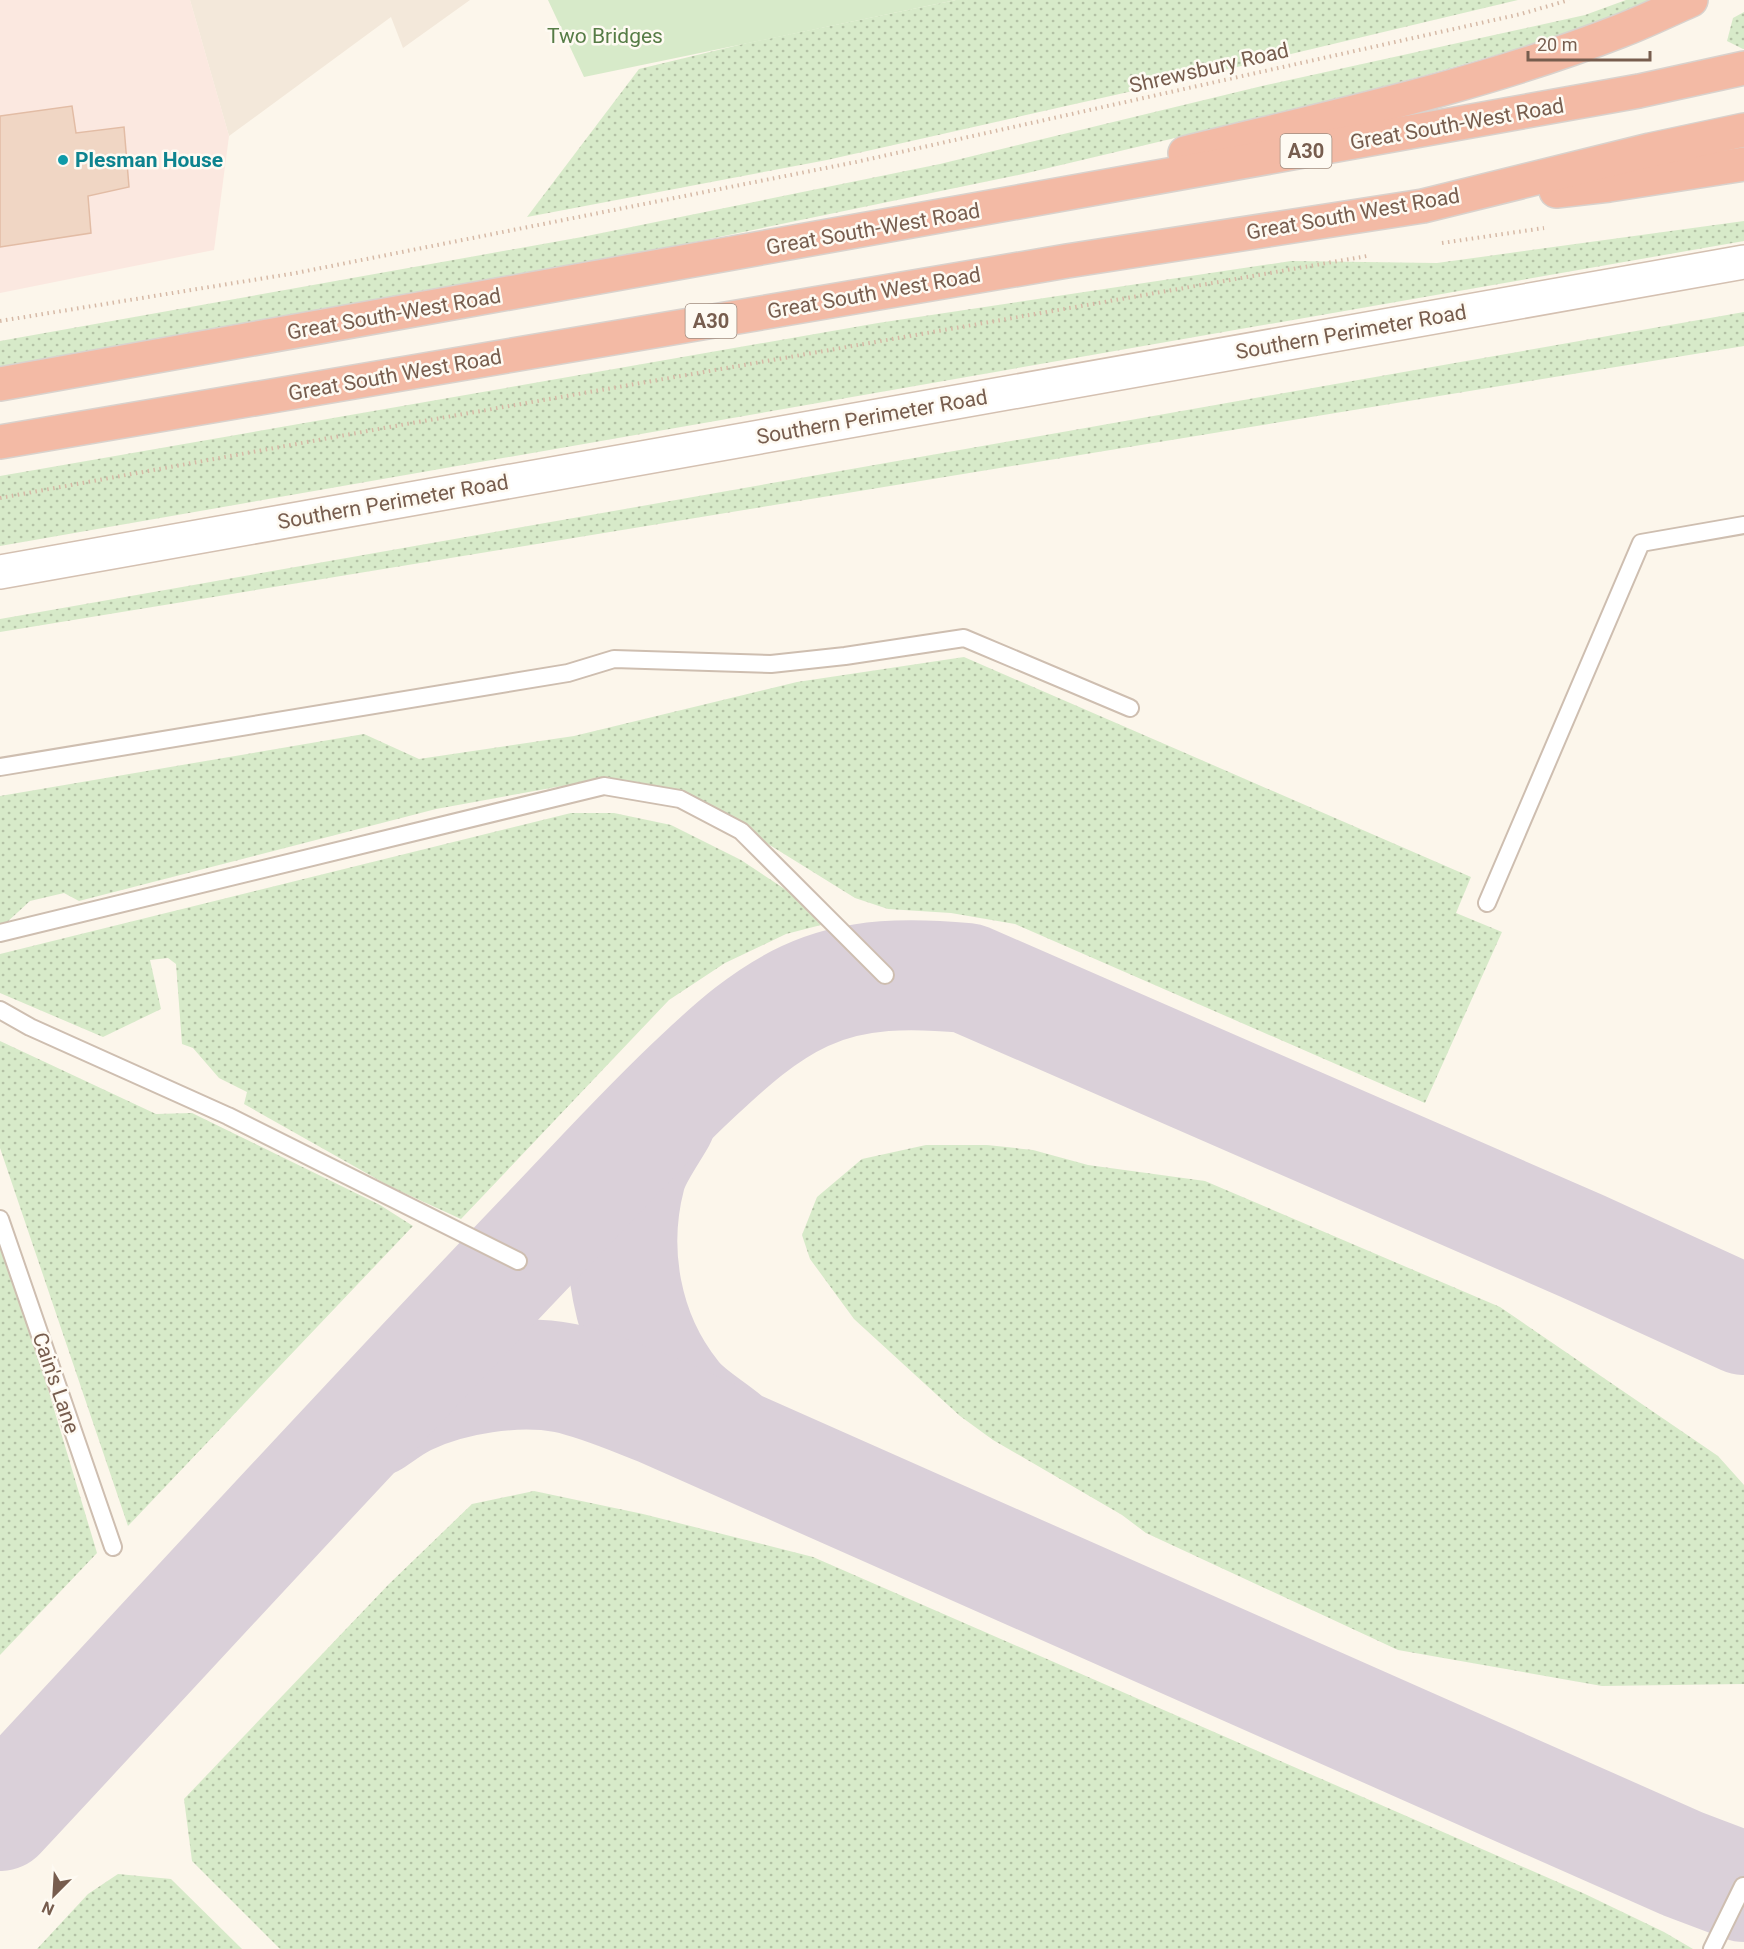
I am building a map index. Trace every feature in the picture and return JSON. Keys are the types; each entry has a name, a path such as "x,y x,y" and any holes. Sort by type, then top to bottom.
{"highway":[{"path":"868,230 1426,93 1534,62 1610,35 1691,0"},
{"name":"Great South-West Road","path":"0,384 1639,91 1744,69"},
{"name":"Great South West Road","path":"0,442 1067,261 1423,206 1650,150 1744,130"},
{"path":"1423,206 1609,185 1744,164"}],"street":[{"name":"Southern Perimeter Road","path":"0,572 1744,262"}],"lane":[{"path":"1486,903 1641,543 1744,525"},
{"path":"0,766 568,673 614,659 771,664 845,656 964,638 1130,708"},
{"path":"0,933 604,786 680,799 741,831 885,975"},
{"path":"0,1010 30,1027 228,1116 518,1261"},
{"name":"Cain's Lane","path":"0,1219 113,1547"},
{"path":"1712,1949 1743,1886"}],"path":[{"name":"Shrewsbury Road","path":"0,321 296,273 856,162 1521,14 1569,0"},
{"name":"Great South West Road","path":"0,498 407,423 1371,255"}],"shaded area":[{"path":"0,0 190,0 229,136 214,250 0,293"},
{"path":"190,0 470,0 403,48 391,17 229,136"}],"green space":[{"name":"Two Bridges","path":"548,0 956,0 584,77"},
{"path":"956,0 1518,0 1195,77 827,160 527,217 639,69 747,43"},
{"path":"1626,0 1666,0 1563,36 1319,104 1023,174 685,244 378,302 0,369 0,341 582,237 940,164 1262,86 1585,15"},
{"path":"1744,12 1743,49 1727,41 1733,18"},
{"path":"1744,221 1744,241 0,546 0,476 878,323 1291,261 1437,263"},
{"path":"1744,312 1744,346 0,632 0,619"},
{"path":"964,657 1471,877 1456,913 1502,932 1425,1103 1015,924 951,913 888,909 855,898 707,806 643,783 584,782 436,809 79,901 64,893 30,901 6,923 0,923 0,796 364,734 419,759 574,736 797,682"},
{"path":"571,813 614,813 671,825 741,860 815,909 821,925 786,934 725,963 669,1000 461,1219 391,1187 244,1104 247,1092 219,1078 193,1048 182,1044 176,964 168,958 150,960 161,1009 103,1037 0,993 0,954"},
{"path":"0,1041 156,1114 192,1113 380,1205 413,1226 128,1526 0,1148"},
{"path":"926,1145 987,1145 1033,1150 1088,1165 1205,1181 1500,1307 1718,1456 1744,1485 1744,1684 1602,1686 1398,1650 1146,1533 1122,1515 993,1440 960,1416 854,1319 810,1259 802,1235 817,1197 862,1159"},
{"path":"0,1237 13,1272 97,1553 0,1655"},
{"path":"534,1491 643,1514 813,1557 1585,1894 1664,1932 1693,1949 280,1949 192,1861 184,1799 389,1584 472,1504"},
{"path":"118,1874 171,1879 242,1949 37,1949 88,1894"}],"building":[{"name":"Plesman House","path":"72,106 76,133 124,127 129,187 88,196 91,233 0,247 0,116"}],"taxiway":[{"path":"0,1816 406,1380 619,1154 679,1094 762,1021 805,996 844,982 905,975 967,978 1582,1246 1744,1320"},
{"path":"661,1119 633,1168 625,1204 623,1262 627,1291 634,1319 658,1371 685,1406 724,1436"},
{"path":"373,1422 403,1402 464,1381 506,1375 546,1376 565,1378 601,1388 660,1411 1683,1864 1744,1887"}],"place":[{"name":"Plesman House","path":"63,160"}]}
